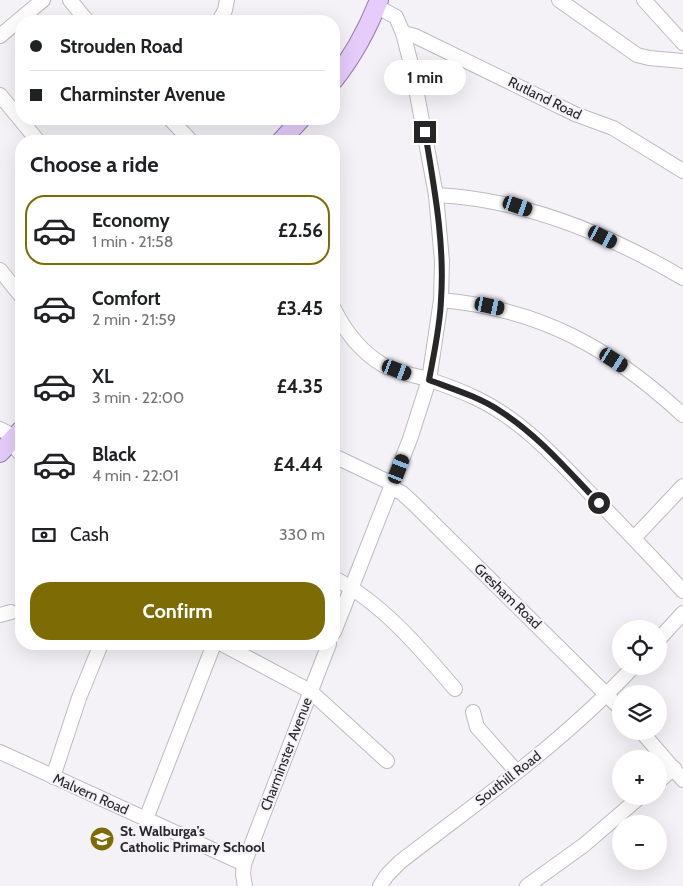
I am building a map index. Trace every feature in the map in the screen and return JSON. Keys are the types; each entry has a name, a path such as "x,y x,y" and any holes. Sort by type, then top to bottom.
{"main road":[{"path":"340,73 357,46 378,3"},
{"path":"286,135 296,125"}],"street":[{"path":"25,15 43,0"},
{"path":"70,0 82,15"},
{"path":"222,15 227,0"},
{"path":"559,0 637,55 683,61"},
{"path":"644,0 683,43"},
{"path":"340,616 410,439 429,380 441,300 442,261 436,195 423,122 403,34 396,17 378,3"},
{"path":"0,36 15,23"},
{"name":"Rutland Road","path":"403,34 415,36 575,114 613,128 683,171"},
{"path":"0,95 15,113"},
{"path":"25,125 33,135"},
{"path":"176,125 185,135"},
{"path":"436,195 462,196 518,206 603,237 683,278"},
{"path":"0,270 15,289"},
{"path":"441,300 508,310 545,323 588,343 627,368 683,415"},
{"path":"340,320 359,346 383,364 475,398 500,410 526,430 634,538 683,591"},
{"name":"Gresham Road","path":"340,459 402,493 612,699"},
{"path":"634,538 683,486"},
{"path":"340,581 351,587 378,608 420,648 455,689"},
{"path":"667,630 683,613"},
{"path":"53,777 79,698 99,650"},
{"path":"146,818 212,650"},
{"path":"233,650 310,691 387,761"},
{"name":"Charminster Avenue","path":"244,864 327,650"},
{"name":"Southill Road","path":"380,886 386,875 400,862 558,740 626,675"},
{"path":"473,712 476,727 516,772"},
{"path":"649,740 683,780"},
{"name":"Malvern Road","path":"0,752 244,864"},
{"path":"667,774 674,768"},
{"path":"527,886 584,845 631,805"},
{"path":"244,864 243,874 246,886"}],"place":[{"name":"St. Walburga's Catholic Primary School","path":"102,839"}],"route":[{"path":"425,132 436,195 442,261 441,300 429,380 500,410 526,430 599,503"}]}
